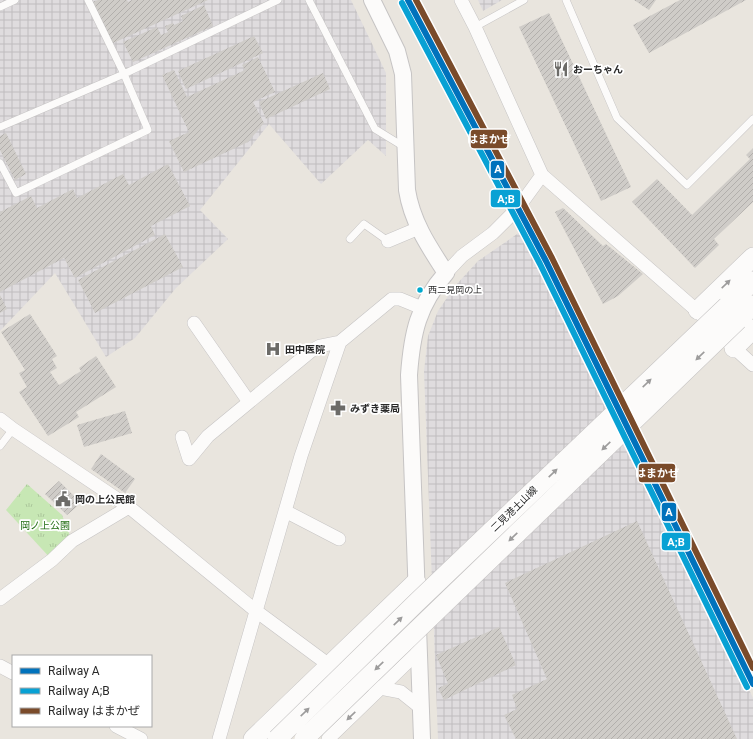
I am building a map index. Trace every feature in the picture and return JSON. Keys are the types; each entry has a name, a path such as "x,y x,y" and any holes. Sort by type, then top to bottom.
{"main road":[{"path":"698,310 753,257"},
{"name":"二見港土山線","path":"277,739 422,598 739,318 753,281"},
{"name":"二見港土山線","path":"304,739 753,305"},
{"path":"734,348 739,318"},
{"path":"253,739 416,582"}],"street":[{"path":"372,0 397,51 403,74 407,190 409,204 419,228 446,273"},
{"path":"465,1 475,27 542,175 698,310 734,348 753,365"},
{"path":"422,739 409,375 413,339 422,308 446,273 462,256 493,233 511,215 542,175"},
{"path":"388,241 419,228"},
{"path":"182,437 189,459 208,436 311,351 320,346 340,342 392,299 400,299 422,308"},
{"path":"194,323 249,402"},
{"path":"219,739 301,456 340,342"},
{"path":"0,419 129,507 256,611 329,665 380,688 401,692 421,708"},
{"path":"0,599 52,560 72,541 129,507"},
{"path":"285,511 339,539"},
{"path":"328,739 419,651"},
{"path":"0,666 12,672"},
{"path":"118,727 141,739"}],"lane":[{"path":"0,7 15,0"},
{"path":"0,163 16,193 148,130 124,74 88,0"},
{"path":"0,127 124,74 278,0"},
{"path":"309,0 375,129 406,148"},
{"path":"475,27 524,0"},
{"path":"566,0 617,118 687,185 753,120"},
{"path":"350,240 364,224 388,241"},
{"path":"0,446 13,429"}],"shaded area":[{"path":"0,0 351,0 386,73 386,156 368,140 321,184 269,124 200,210 228,239 176,288 135,338 106,357 55,273 0,331"},
{"path":"478,0 502,0 483,11"},
{"path":"520,232 679,543 753,698 753,739 438,739 424,371 428,336 438,311 455,286 478,261"}],"green space":[{"name":"岡ノ上公園","path":"27,484 62,515 72,541 52,560 6,510"}],"building":[{"path":"98,0 127,0 128,2 132,0 208,0 111,44 92,2"},
{"path":"634,0 656,0 649,10"},
{"path":"680,0 746,0 649,53 633,25"},
{"path":"204,5 213,26 133,62 123,42 157,27 161,35 168,32 165,26 173,23 174,25 183,21 181,16"},
{"path":"549,13 631,187 601,201 519,27"},
{"path":"254,36 263,53 186,89 178,71"},
{"path":"258,57 275,92 253,102 264,123 248,142 184,172 169,141 189,132 162,75 174,70 187,97 245,70 242,65"},
{"path":"323,73 330,89 266,119 259,102"},
{"path":"6,133 26,174 15,180 0,150 0,136"},
{"path":"753,148 753,202 714,239 719,245 695,268 632,202 657,179 692,215 750,159 746,155"},
{"path":"168,164 190,206 151,226 155,235 75,278 64,258 0,292 0,212 31,196 37,208 73,189 77,198 123,174 129,185"},
{"path":"563,208 603,246 606,244 643,274 618,296 603,304 555,212"},
{"path":"165,234 183,267 95,313 78,280"},
{"path":"0,295 7,309 0,313"},
{"path":"30,314 57,356 52,359 57,368 50,372 59,385 81,371 79,368 96,356 116,387 76,412 79,417 48,436 19,392 27,387 19,373 25,370 1,332"},
{"path":"125,411 132,433 84,447 77,425"},
{"path":"101,454 135,479 125,493 91,469"},
{"name":"岡の上公民館","path":"59,481 81,503 67,515 45,494"},
{"path":"637,521 737,739 516,739 504,715 517,709 512,695 547,679 505,583"},
{"path":"499,627 516,665 444,700 438,688 448,684 436,655"}],"rail line":[{"name":"A","path":"408,0 546,261 753,684"},
{"name":"はまかぜ","path":"416,0 552,258 753,668"},
{"name":"A;B","path":"402,3 540,264 747,687"}],"place":[{"name":"おーちゃん","path":"561,69"},
{"name":"西二見岡の上","path":"420,290"},
{"name":"田中医院","path":"273,349"},
{"name":"みずき薬局","path":"338,408"},
{"name":"岡の上公民館","path":"63,499"}]}
